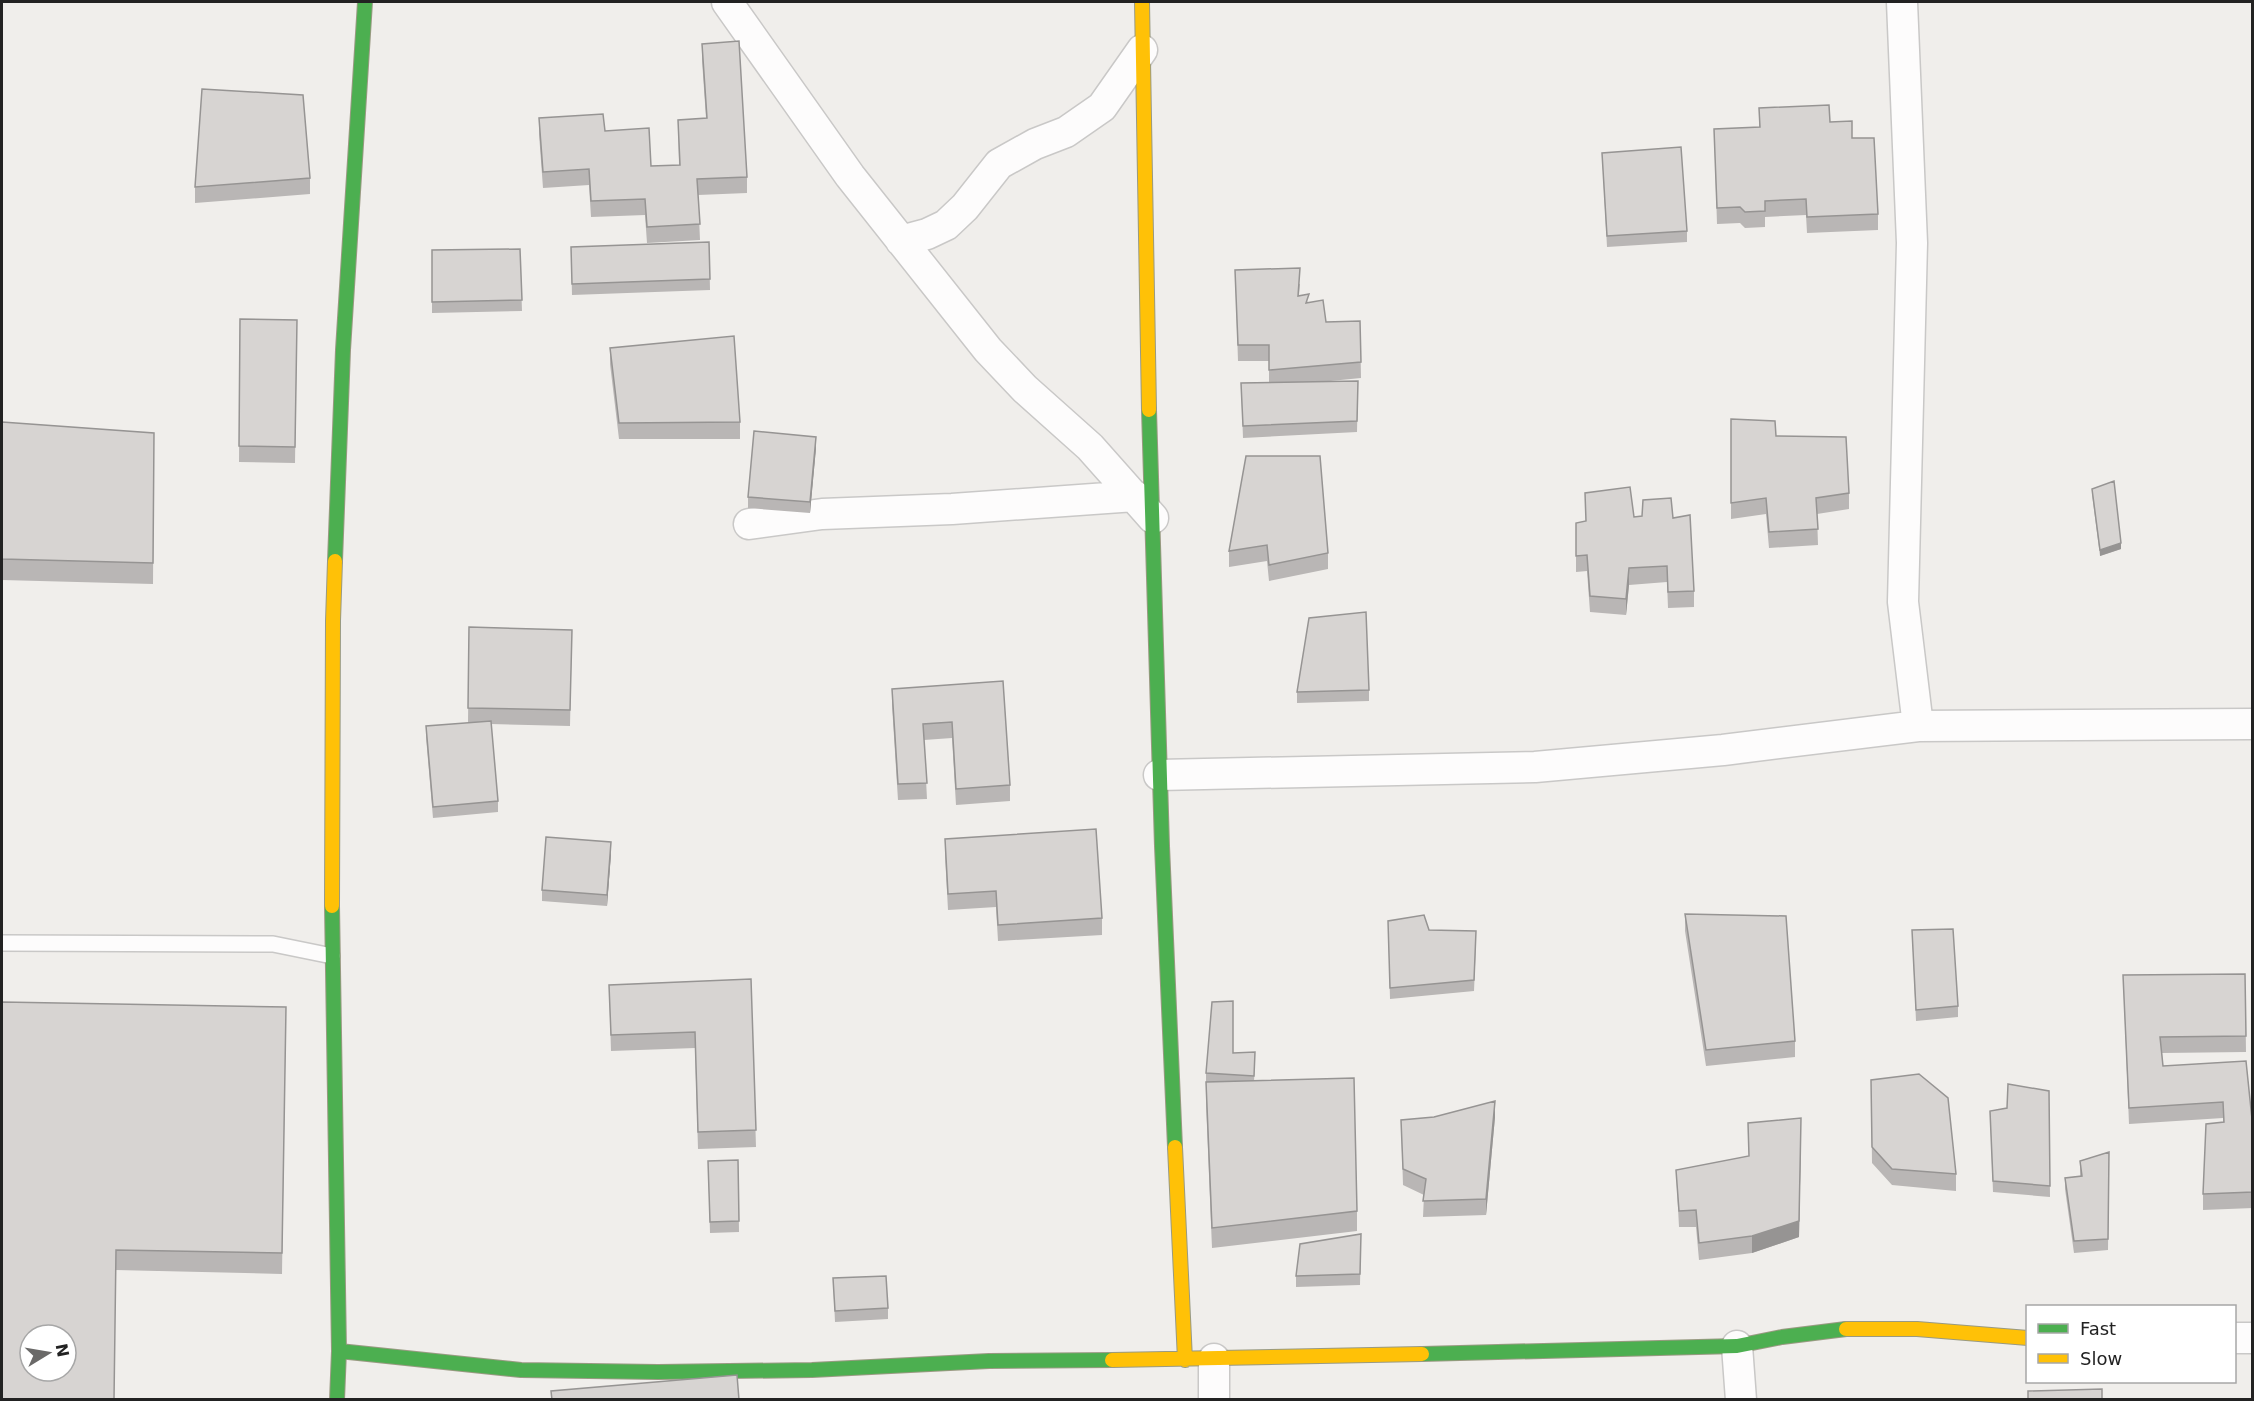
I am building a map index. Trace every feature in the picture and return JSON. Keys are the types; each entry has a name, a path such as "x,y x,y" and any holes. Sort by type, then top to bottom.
{"street":[{"path":"337,1400 339,1351 332,956 333,621 343,350 365,2"},
{"path":"728,2 850,176 988,350 1025,388 1090,447 1144,507"},
{"path":"1142,2 1149,435 1144,507 1159,775 1199,1359 1214,1400"},
{"path":"1902,2 1912,243 1903,602 1918,726"},
{"path":"901,241 927,234 946,225 965,207 999,164 1035,144 1066,132 1102,107 1142,50"},
{"path":"749,524 822,514 952,509 1144,507"},
{"path":"1159,775 1535,767 1723,750 1918,726 2253,724"},
{"path":"339,1351 521,1370 635,1372 812,1370 989,1361 1199,1359 1737,1346 1779,1336 1837,1328 1916,1329 2026,1338"},
{"path":"2236,1338 2253,1338"},
{"path":"1737,1346 1741,1400"}],"lane":[{"path":"2,943 273,944 332,956"}],"building":[{"path":"739,41 747,177 697,179 700,224 647,227 645,199 591,201 589,169 543,172 539,118 603,114 605,131 649,128 651,166 680,165 678,120 707,118 702,44"},
{"path":"202,89 303,95 310,178 195,187"},
{"path":"1829,105 1830,122 1852,121 1852,138 1874,138 1878,214 1807,217 1806,199 1765,201 1765,211 1745,212 1740,207 1717,208 1714,129 1760,127 1759,108"},
{"path":"1681,147 1687,231 1607,236 1602,153"},
{"path":"709,242 710,279 572,284 571,247"},
{"path":"520,249 522,300 432,302 432,250"},
{"path":"1300,268 1298,296 1309,294 1306,303 1323,300 1326,322 1360,321 1361,362 1269,370 1269,345 1238,345 1235,270"},
{"path":"240,319 297,320 295,447 239,446"},
{"path":"734,336 740,422 619,423 610,348"},
{"path":"1358,381 1357,421 1243,426 1241,383"},
{"path":"1731,419 1775,421 1776,436 1846,437 1849,493 1816,498 1818,529 1769,532 1766,498 1731,503"},
{"path":"2,422 154,433 153,563 2,559"},
{"path":"754,431 816,437 810,502 748,497"},
{"path":"1246,456 1320,456 1328,553 1269,565 1267,545 1229,551"},
{"path":"2114,481 2121,543 2100,550 2092,489"},
{"path":"1630,487 1634,517 1642,516 1643,500 1671,498 1673,518 1690,515 1694,591 1668,592 1667,566 1629,568 1626,599 1590,596 1587,555 1576,556 1576,523 1586,521 1585,493"},
{"path":"1366,612 1369,690 1297,692 1309,618"},
{"path":"469,627 572,630 570,710 468,708"},
{"path":"1003,681 1010,785 956,789 952,722 923,724 927,783 898,784 892,689"},
{"path":"491,721 498,801 433,807 426,726"},
{"path":"1096,829 1102,918 998,925 996,891 948,894 945,839"},
{"path":"546,837 611,842 607,895 542,890"},
{"path":"1685,914 1786,916 1795,1041 1706,1050"},
{"path":"1424,915 1429,930 1476,931 1474,980 1390,988 1388,921"},
{"path":"1953,929 1958,1006 1916,1010 1912,930"},
{"path":"2245,974 2246,1036 2160,1037 2163,1066 2246,1061 2253,1129 2253,1192 2203,1194 2206,1124 2224,1122 2223,1102 2129,1108 2123,975"},
{"path":"751,979 756,1130 698,1132 695,1032 611,1035 609,985"},
{"path":"1233,1001 1233,1053 1255,1052 1254,1076 1206,1073 1212,1002"},
{"path":"2,1002 286,1007 282,1253 116,1250 114,1400 2,1400"},
{"path":"1919,1074 1948,1098 1956,1174 1892,1169 1872,1147 1871,1080"},
{"path":"1354,1078 1357,1211 1212,1228 1206,1082"},
{"path":"2008,1084 2049,1091 2050,1186 1993,1181 1990,1111 2007,1108"},
{"path":"1495,1101 1486,1199 1423,1201 1426,1179 1403,1169 1401,1120 1434,1117"},
{"path":"1801,1118 1799,1221 1752,1236 1699,1243 1696,1210 1679,1211 1676,1170 1749,1156 1748,1123"},
{"path":"2109,1152 2108,1239 2074,1241 2065,1178 2082,1176 2080,1161"},
{"path":"738,1160 739,1221 710,1222 708,1161"},
{"path":"1361,1234 1360,1274 1296,1276 1300,1244"},
{"path":"886,1276 888,1308 835,1311 833,1278"},
{"path":"737,1375 739,1400 552,1400 551,1391"},
{"path":"2102,1389 2102,1400 2028,1400 2028,1391"}],"traffic: fast":[{"path":"335,561 343,350 365,2"},
{"path":"1149,410 1162,846 1175,1147"},
{"path":"332,906 339,1351 337,1400"},
{"path":"1422,1354 1737,1346 1782,1337 1846,1329"},
{"path":"339,1351 521,1370 658,1372 812,1370 989,1361 1112,1360"}],"traffic: slow":[{"path":"1142,2 1149,410"},
{"path":"332,906 335,561"},
{"path":"1175,1147 1185,1360"},
{"path":"1846,1329 1917,1329 2026,1338"},
{"path":"1112,1360 1422,1354"}]}
